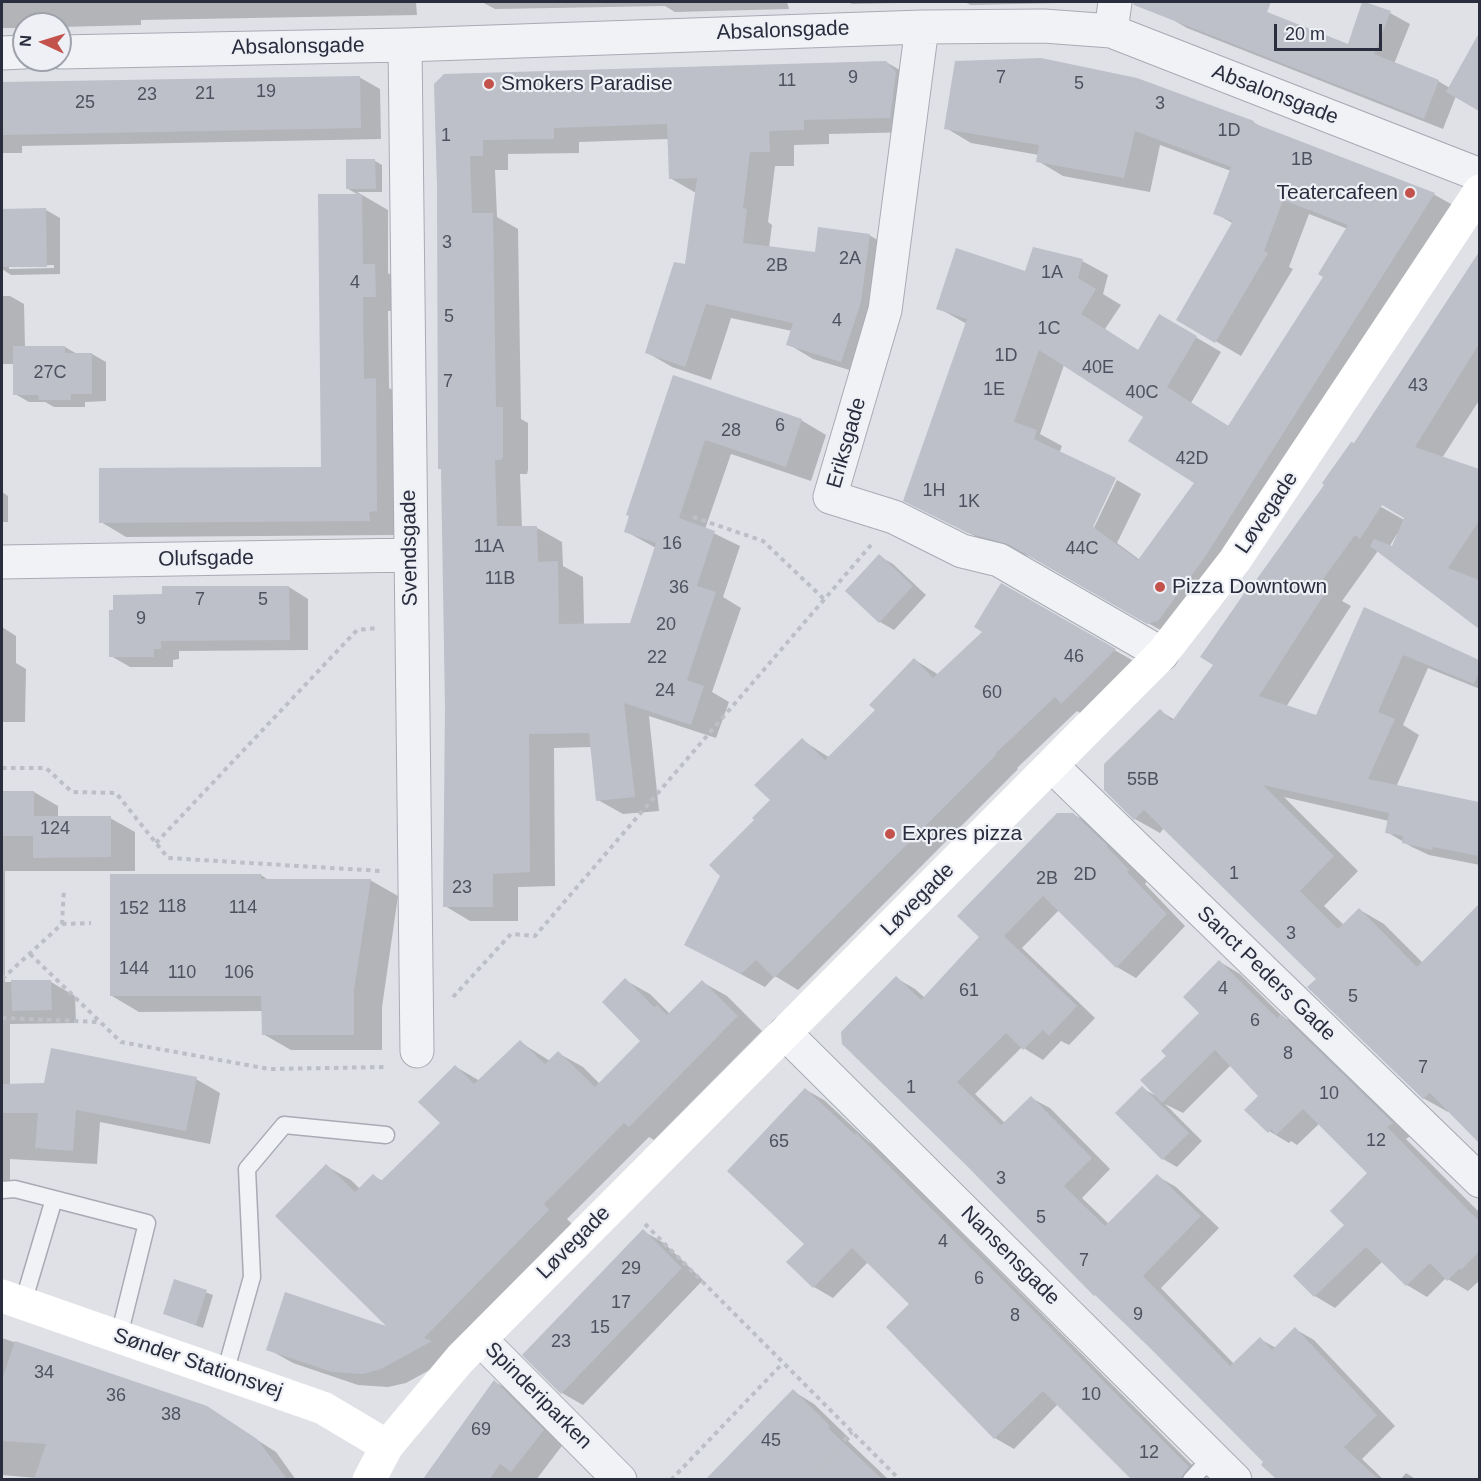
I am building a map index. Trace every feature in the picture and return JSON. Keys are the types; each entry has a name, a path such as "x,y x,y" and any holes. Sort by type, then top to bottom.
{"street":[{"name":"Absalonsgade","path":"72,52 405,45 922,27 1044,26 1113,16 1479,175"},
{"name":"Eriksgade","path":"922,27 885,310 830,497 894,517 962,550 999,560 1162,654"},
{"name":"Svendsgade","path":"405,45 417,1051"},
{"name":"Løvegade","path":"369,1479 387,1446 460,1359 1162,654 1235,560 1479,190"},
{"name":"Olufsgade","path":"2,562 410,555"},
{"name":"Sanct Peders Gade","path":"1052,766 1479,1181"},
{"name":"Nansensgade","path":"785,1033 1213,1472"},
{"name":"Sønder Stationsvej","path":"12,1300 323,1408 387,1446"},
{"name":"Spinderiparken","path":"480,1339 620,1479"}],"lane":[{"path":"225,1373 252,1277 247,1169 284,1125 386,1135"},
{"path":"2,1190 15,1189 147,1222 118,1336"},
{"path":"12,1300 54,1199"}],"path":[{"path":"693,517 763,542 824,599"},
{"path":"452,998 511,934 535,936 894,517"},
{"path":"156,843 357,630 411,626"},
{"path":"2,768 46,768 72,792 116,793 168,858 415,873"},
{"path":"62,924 64,889"},
{"path":"2,979 62,924 91,923"},
{"path":"30,954 121,1042 269,1069 402,1066 417,1051"},
{"path":"2,1018 100,1022"},
{"path":"619,1198 900,1479"},
{"path":"671,1479 783,1363"},
{"path":"807,1479 852,1432"}],"building":[{"path":"1133,2 1271,2 1267,12 1348,44 1362,2 1365,2 1391,11 1374,54 1439,80 1424,119 1134,5"},
{"path":"1479,33 1479,111 1446,92"},
{"path":"1041,58 1137,78 1254,121 1253,123 1435,193 1205,557 1158,621 1147,624 1008,544 968,533 903,501 967,319 936,309 956,248 1025,271 1033,247 1083,259 1078,278 1096,289 1081,314 1138,350 1159,314 1197,336 1167,387 1228,426 1323,277 1318,274 1348,225 1283,200 1264,251 1268,253 1215,343 1176,320 1233,221 1213,214 1231,167 1135,131 1124,178 1036,162 1039,145 944,129 955,61","holes":["1039,350 1143,417 1128,441 1194,483 1138,560 1093,527 1116,478 1034,439 1037,430 1014,422"]},
{"path":"886,61 896,72 890,118 804,120 804,130 769,131 770,152 750,152 743,208 747,209 743,243 815,252 818,227 870,234 861,302 841,362 786,345 793,323 706,304 685,367 645,353 674,262 685,264 697,178 669,179 667,124 554,128 554,139 483,140 483,156 470,156 472,213 493,213 496,407 503,407 503,456 501,460 495,460 497,526 537,526 538,562 558,561 559,624 630,623 656,543 624,532 629,516 626,515 673,375 802,419 786,467 705,440 679,518 715,531 697,586 716,592 687,680 704,686 691,725 624,703 635,797 596,801 589,733 529,734 530,872 493,874 493,907 443,907 445,707 441,469 438,469 437,186 434,84 444,74"},
{"path":"360,76 361,128 2,135 2,82"},
{"path":"346,159 375,159 376,189 346,189"},
{"path":"318,194 362,194 363,264 375,264 376,297 363,297 364,379 376,378 377,511 369,512 370,521 99,523 99,468 321,467"},
{"path":"46,208 47,267 2,267 2,209"},
{"path":"1479,252 1479,344 1415,447 1479,469 1479,521 1448,568 1479,580 1479,629 1370,546 1374,539 1392,546 1404,518 1382,505 1360,539 1355,535 1318,586 1327,590 1259,696 1316,715 1364,607 1479,660 1479,672 1474,684 1403,655 1378,712 1395,719 1368,779 1479,802 1479,856 1433,847 1432,850 1402,843 1403,836 1385,833 1389,813 1263,785 1334,856 1300,891 1338,929 1359,908 1417,967 1479,904 1479,1143 1430,1093 1423,1099 1307,987 1316,979 1144,810 1134,820 1104,790 1104,764 1160,709 1172,721 1213,665 1200,657 1324,485 1322,483 1351,442 1354,443"},
{"path":"13,346 65,346 65,353 92,353 92,394 71,394 71,400 39,400 38,395 13,395"},
{"path":"879,554 913,586 879,623 845,591"},
{"path":"1001,583 1116,649 1061,704 1055,697 995,754 774,978 756,960 741,974 684,945 720,876 709,865 754,820 752,818 770,800 754,785 802,738 825,760 875,710 869,705 914,658 933,678 982,632 974,627"},
{"path":"162,586 289,586 290,640 161,641 161,649 154,649 154,657 109,657 109,610 113,610 113,595 162,594"},
{"path":"2,791 34,791 34,816 111,816 111,857 33,858 33,836 2,836"},
{"path":"1057,813 1073,813 1108,846 1129,870 1127,872 1167,914 1116,968 1043,896 1004,936 1077,1006 1049,1036 1043,1030 1023,1050 1006,1033 957,1082 1001,1125 1031,1096 1092,1158 1064,1186 1105,1226 1157,1174 1201,1216 1143,1276 1230,1366 1260,1337 1272,1350 1295,1327 1377,1415 1344,1447 1378,1479 1276,1479 1261,1465 1263,1462 1149,1347 1094,1296 965,1164 842,1044 841,1032 896,976 921,1000 979,937 957,916"},
{"path":"110,874 261,874 261,879 371,879 354,990 354,1035 262,1035 261,996 110,996"},
{"path":"1219,960 1277,1018 1281,1014 1393,1123 1387,1127 1479,1221 1479,1252 1447,1281 1430,1263 1406,1286 1366,1247 1314,1297 1293,1276 1344,1225 1330,1211 1367,1173 1303,1109 1276,1135 1271,1129 1268,1133 1244,1110 1258,1096 1215,1050 1162,1103 1140,1080 1166,1056 1161,1051 1199,1013 1183,997"},
{"path":"625,978 654,1007 657,1005 667,1015 702,980 738,1016 629,1127 624,1123 544,1204 549,1210 424,1338 432,1341 381,1369 363,1374 332,1372 266,1350 285,1292 386,1326 275,1216 326,1164 355,1192 373,1174 381,1181 440,1123 418,1102 455,1065 474,1084 520,1040 545,1064 558,1051 595,1087 640,1041 602,1002"},
{"path":"11,980 51,980 52,1010 12,1011"},
{"path":"51,1048 197,1077 186,1131 76,1110 73,1151 35,1148 38,1113 2,1113 2,1084 44,1083"},
{"path":"1142,1086 1189,1133 1162,1160 1115,1113"},
{"path":"805,1088 855,1135 856,1133 1189,1467 1181,1479 1131,1479 1043,1391 994,1439 886,1327 909,1304 852,1248 813,1288 786,1262 804,1244 727,1171"},
{"path":"643,1229 682,1268 561,1394 522,1355"},
{"path":"174,1279 207,1290 196,1325 163,1314"},
{"path":"15,1341 207,1406 257,1439 287,1479 34,1479 46,1444 2,1441 2,1380"},
{"path":"494,1380 544,1430 511,1472 500,1464 490,1479 423,1479"},
{"path":"793,1389 830,1426 828,1428 882,1479 706,1479"}],"place":[{"name":"Smokers Paradise","path":"489,84"},
{"name":"Teatercafeen","path":"1410,193"},
{"name":"Pizza Downtown","path":"1160,587"},
{"name":"Expres pizza","path":"890,834"}]}
